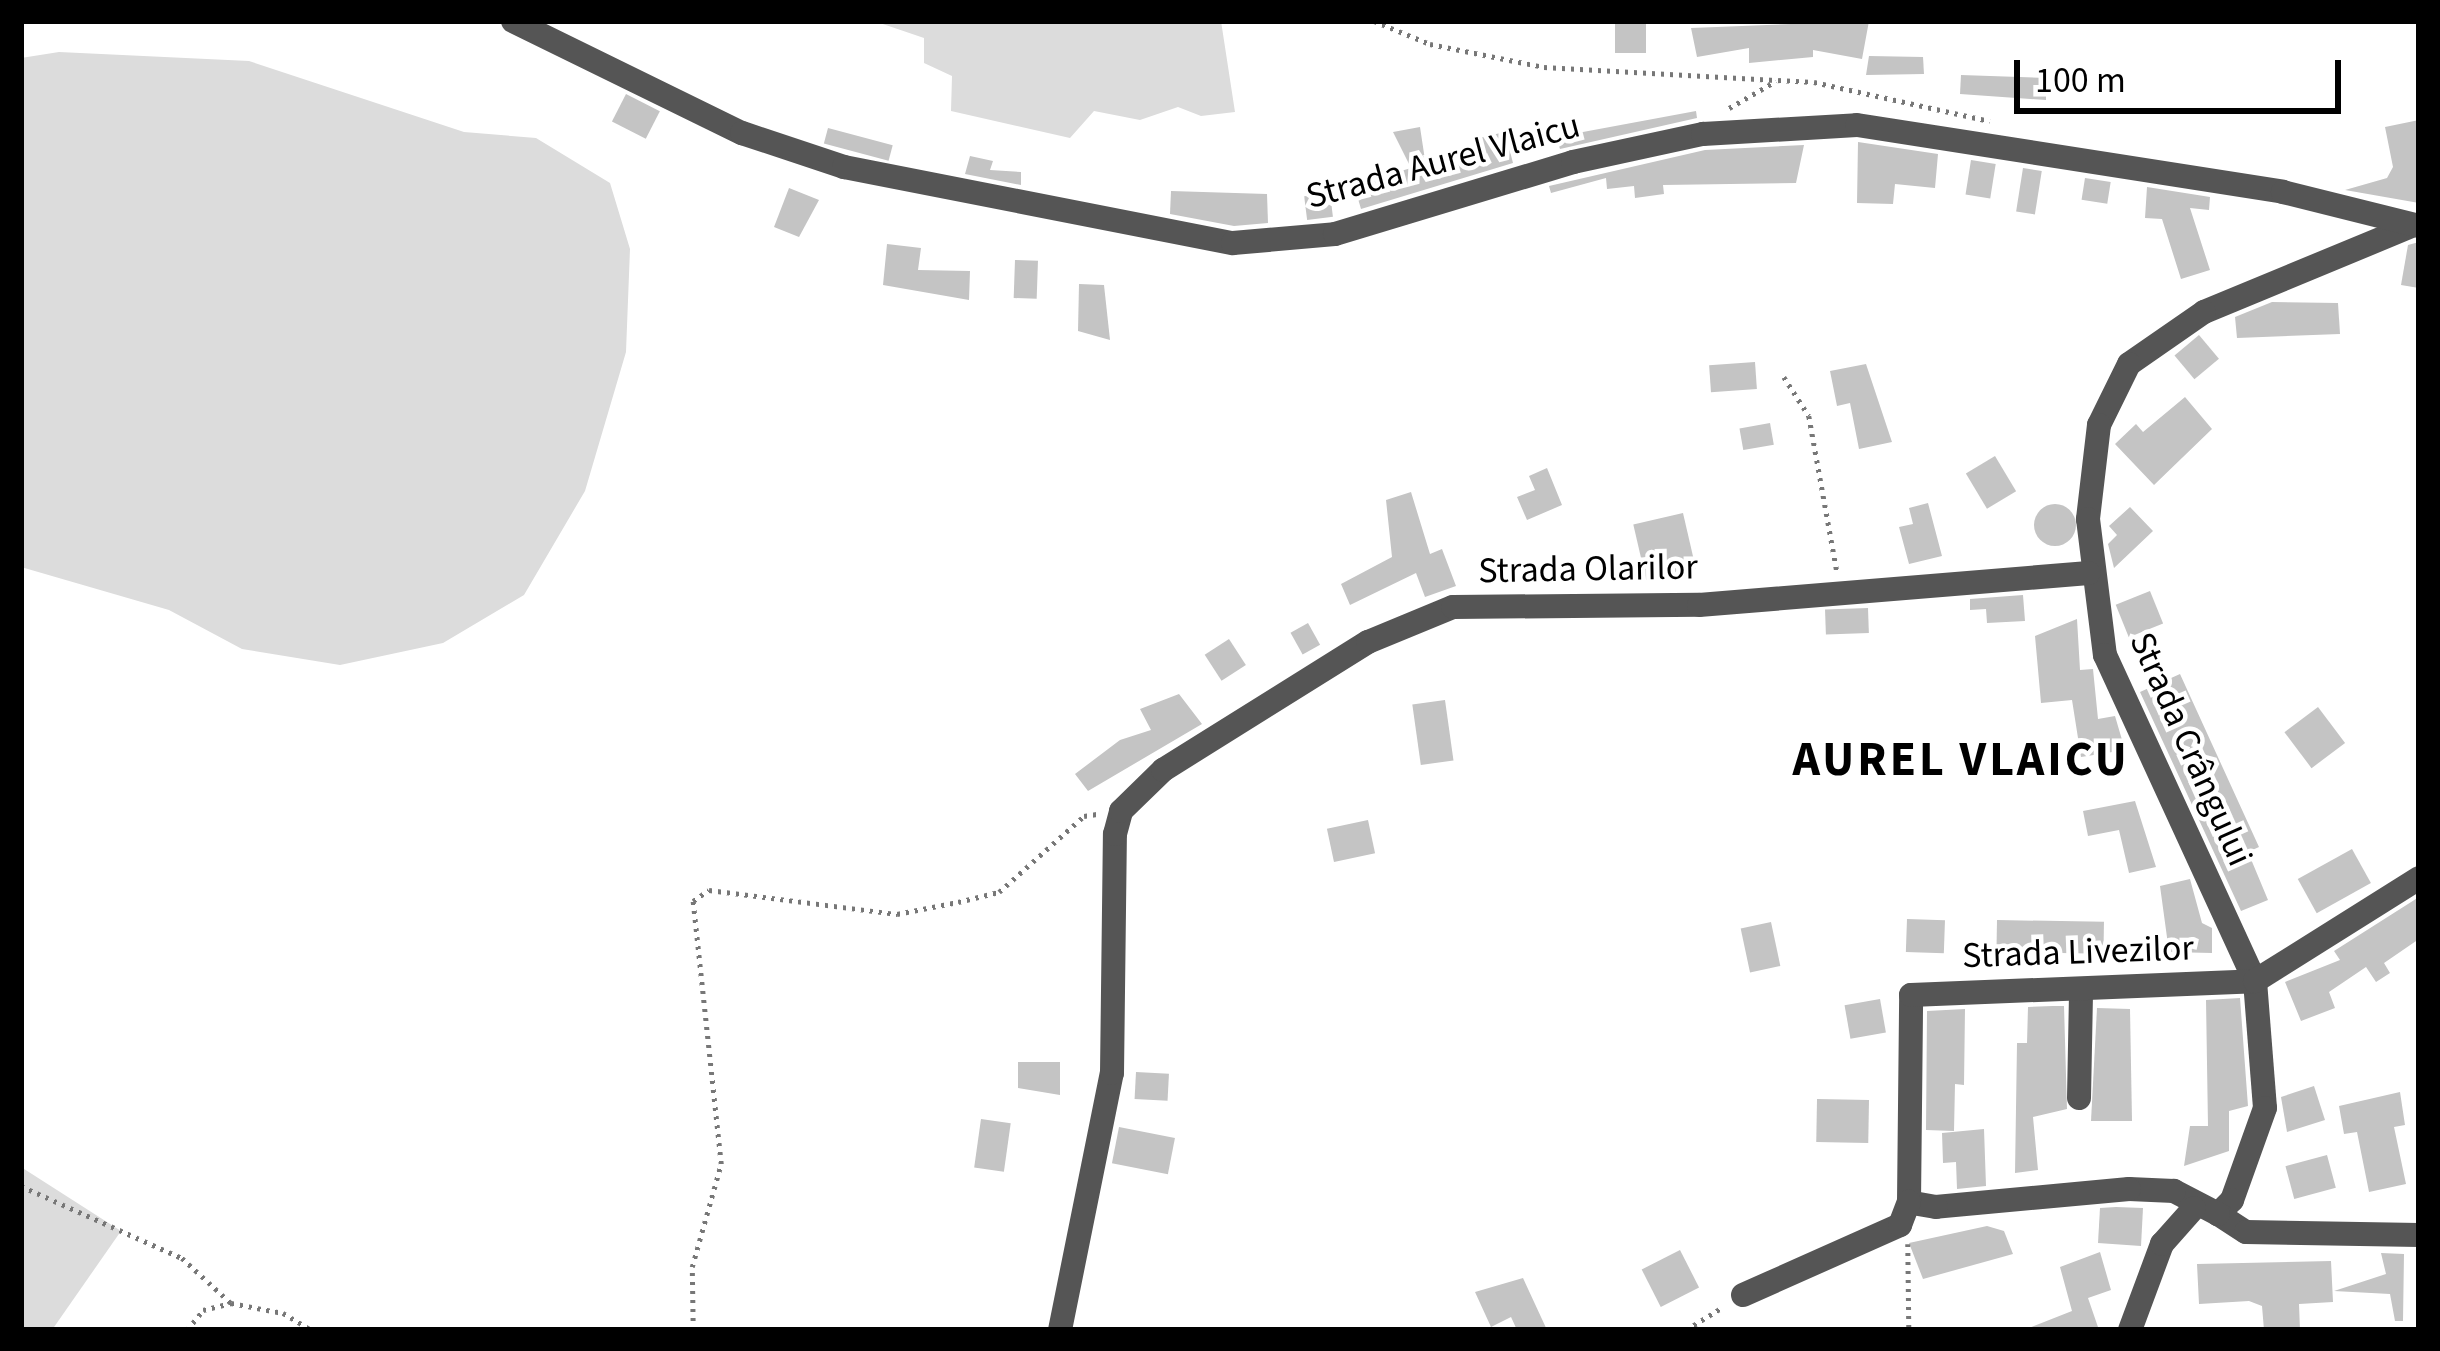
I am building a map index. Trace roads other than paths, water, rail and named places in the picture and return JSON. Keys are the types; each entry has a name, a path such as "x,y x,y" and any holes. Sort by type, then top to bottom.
{"street":[{"name":"Strada Aurel Vlaicu","path":"513,21 742,134 844,167 1233,243 1335,234 1553,168 1703,134 1857,125 2283,192 2416,226"},
{"name":"Strada Crângului","path":"2255,981 2105,656 2089,573 2099,425 2107,396 2129,364 2175,327 2225,302 2416,226"},
{"name":"Strada Olarilor","path":"1060,1330 1112,1073 1119,1000 1115,833 1121,811 1163,770 1281,692 1368,642 1454,607 1616,609 2089,573"},
{"name":"Strada Livezilor","path":"1908,1198 1911,995 2255,981 2419,878"},
{"path":"2130,1330 2162,1244 2206,1211 2232,1200 2265,1108 2255,981"},
{"path":"2079,1098 2081,990"},
{"path":"1744,1294 1900,1225 1908,1198 1936,1207 2128,1189 2174,1191 2246,1232 2419,1235"}],"district":[{"name":"AUREL VLAICU","path":"1961,761"}]}
